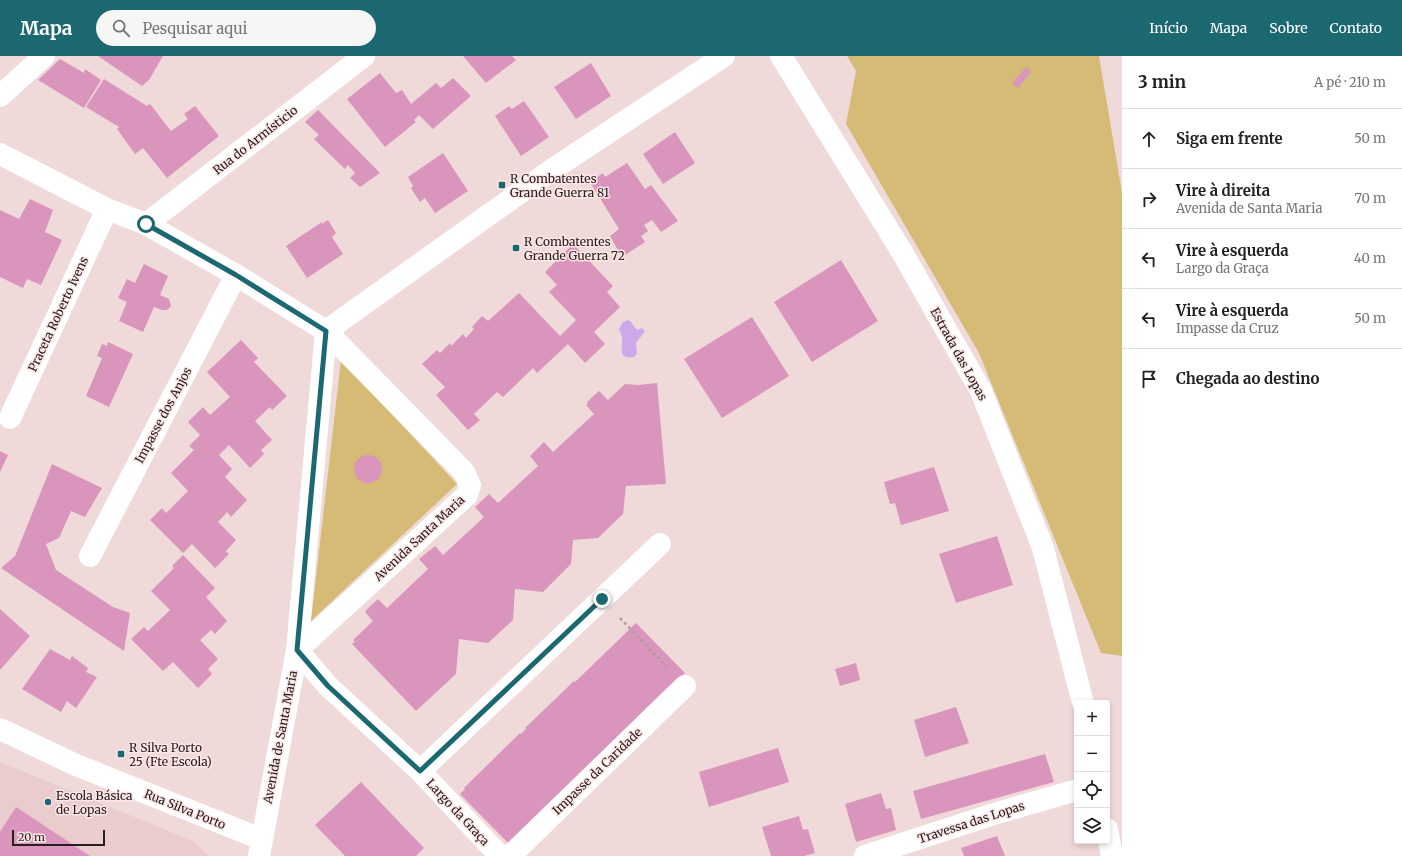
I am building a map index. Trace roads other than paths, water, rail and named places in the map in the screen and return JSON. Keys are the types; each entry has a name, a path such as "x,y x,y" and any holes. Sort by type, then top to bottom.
{"street":[{"path":"0,96 44,56"},
{"name":"Rua do Armísticio","path":"146,224 364,56"},
{"path":"326,331 553,169 724,56"},
{"name":"Estrada das Lopas","path":"781,56 902,252 980,391 1043,548 1081,700"},
{"name":"Avenida Santa Maria","path":"0,154 106,209 146,224 236,275 326,331 464,472 470,485 467,494 297,650"},
{"name":"Praceta Roberto Ivens","path":"10,418 106,209"},
{"name":"Impasse dos Anjos","path":"90,556 236,275"},
{"name":"Avenida de Santa Maria","path":"260,848 297,650 326,331"},
{"path":"420,771 660,544"},
{"name":"Largo da Graça","path":"297,650 328,686 420,771 500,856"},
{"name":"Impasse da Caridade","path":"510,856 685,686"},
{"name":"Rua Silva Porto","path":"0,729 260,848"},
{"name":"Travessa das Lopas","path":"865,856 997,813 1074,791"},
{"path":"1110,844 1112,856"}],"place":[{"name":"R Combatentes Grande Guerra 81","path":"502,185"},
{"name":"R Combatentes Grande Guerra 72","path":"516,248"},
{"name":"R Silva Porto 25 (Fte Escola)","path":"121,754"},
{"name":"Escola Básica de Lopas","path":"48,802"}]}
